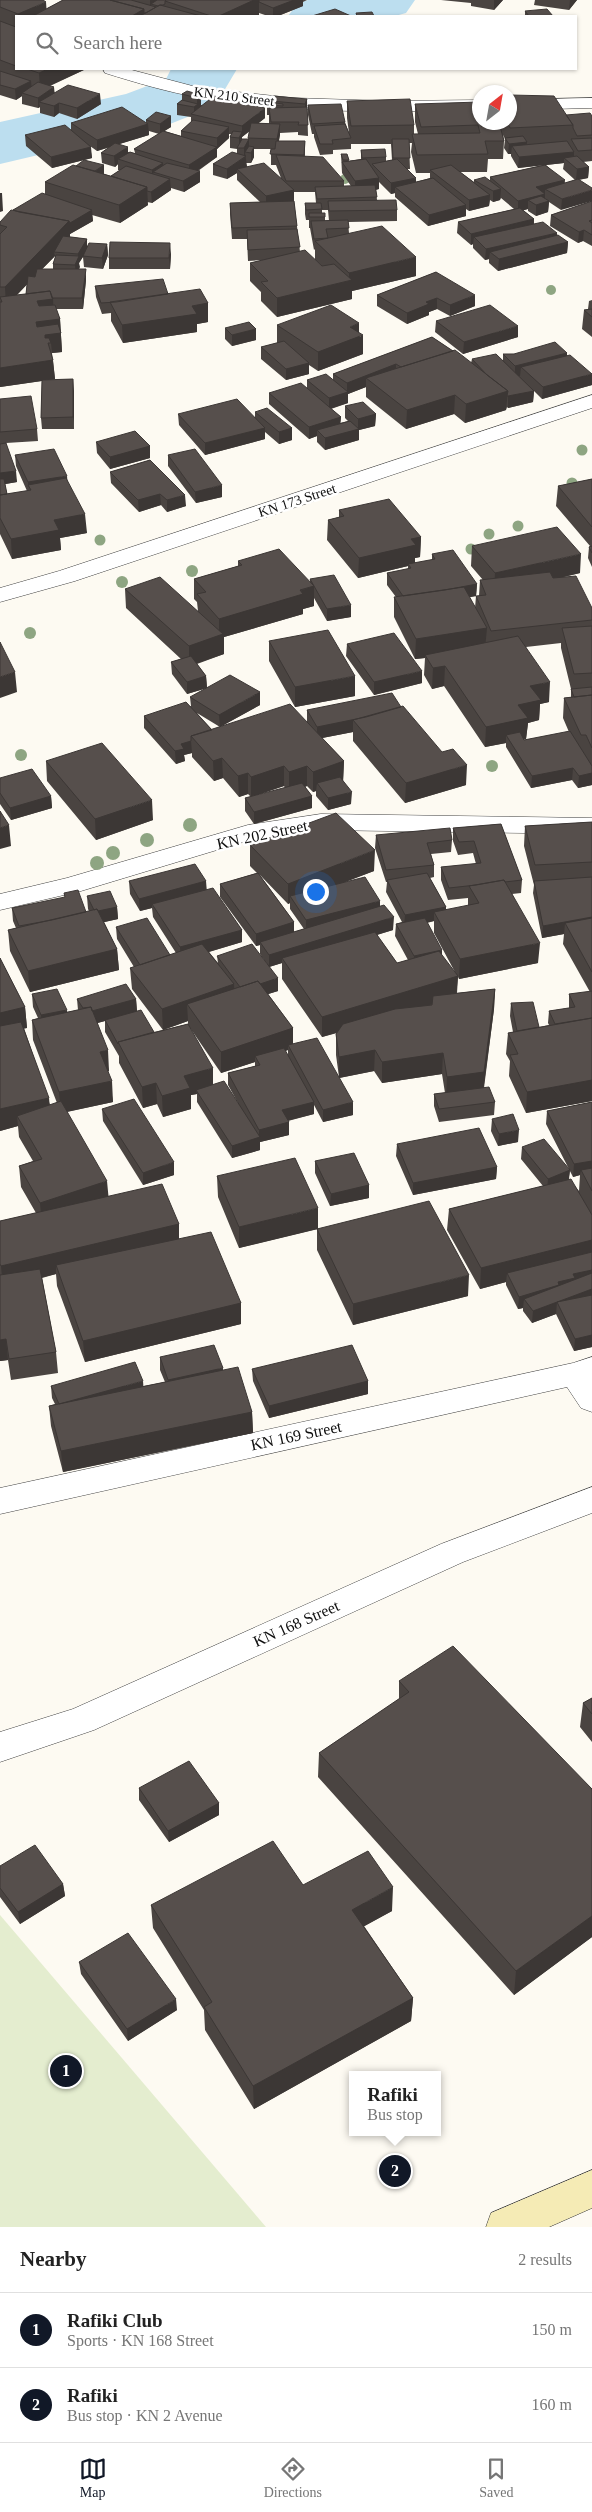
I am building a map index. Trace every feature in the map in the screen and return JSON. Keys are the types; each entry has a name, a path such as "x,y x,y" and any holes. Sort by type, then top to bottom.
{"main road":[{"path":"505,2227 592,2189"}],"street":[{"name":"KN 210 Street","path":"114,70 132,77 196,92 272,101 395,106 472,106"},
{"path":"517,105 592,103"},
{"name":"KN 173 Street","path":"0,595 66,576 592,401"},
{"name":"KN 202 Street","path":"0,902 72,885 248,833 321,822 592,826"},
{"path":"583,1371 592,1400"},
{"name":"KN 169 Street","path":"0,1501 583,1371"},
{"name":"KN 168 Street","path":"0,1747 82,1720 452,1553 592,1500"}],"green space":[{"path":"0,1915 266,2227 0,2227"}],"building":[{"path":"0,0 43,0 46,2 18,14 0,7"},
{"path":"63,0 110,0 144,9 134,15 35,15"},
{"path":"110,0 131,0 156,7 144,13 144,9"},
{"path":"157,0 166,0 163,5 151,4"},
{"path":"254,0 221,15 208,15 165,1"},
{"path":"259,0 294,0 273,8 259,2"},
{"path":"160,5 197,15 142,15"},
{"path":"335,9 349,15 315,15"},
{"path":"547,9 552,15 528,15 525,11"},
{"path":"372,12 374,15 357,15 356,13"},
{"path":"0,21 15,27 15,66 0,60"},
{"path":"30,70 46,70 39,73"},
{"path":"0,71 31,81 15,89 0,85"},
{"path":"38,82 54,87 38,98 22,93"},
{"path":"68,85 100,94 77,108 59,103 54,106 39,102"},
{"path":"187,91 201,95 197,98 182,94"},
{"path":"517,95 554,96 573,125 517,128"},
{"path":"214,96 265,108 242,126 191,114"},
{"path":"273,96 307,99 305,104 271,101"},
{"path":"410,99 414,125 351,126 347,101"},
{"path":"182,100 198,104 194,107 177,104"},
{"path":"269,102 283,104 283,106 267,105"},
{"path":"472,102 472,125 421,127 415,104"},
{"path":"341,104 345,122 312,124 308,105"},
{"path":"122,107 148,124 97,140 71,123"},
{"path":"307,107 308,125 298,125 299,122 271,122 269,108"},
{"path":"156,112 171,116 160,124 146,120"},
{"path":"590,113 592,116 592,135 577,136 573,125 566,115"},
{"path":"193,120 229,127 217,138 181,131"},
{"path":"251,123 280,124 277,139 248,138"},
{"path":"345,124 351,138 332,140 333,144 320,144 314,126"},
{"path":"65,125 91,147 51,157 25,135"},
{"path":"479,130 501,130 504,141 485,141 488,154 417,155 412,134 480,133"},
{"path":"163,131 217,147 189,165 134,149"},
{"path":"233,131 242,132 239,138 230,137"},
{"path":"523,136 527,142 509,144 505,138"},
{"path":"592,138 592,150 578,151 571,139"},
{"path":"242,139 249,139 244,148 237,148"},
{"path":"392,139 409,139 410,158 393,158"},
{"path":"276,141 305,141 304,155 270,154 271,149 275,149"},
{"path":"567,141 574,152 519,157 512,146"},
{"path":"115,143 128,147 114,156 101,153"},
{"path":"249,146 254,147 251,153 245,152"},
{"path":"385,149 386,157 362,158 361,150"},
{"path":"130,152 163,163 152,170 118,159"},
{"path":"232,152 246,156 227,169 213,164"},
{"path":"341,154 347,154 349,160 343,160"},
{"path":"276,155 323,157 344,181 286,181"},
{"path":"577,156 589,167 577,169 564,158"},
{"path":"366,159 379,178 355,181 342,162"},
{"path":"397,159 416,178 391,183 372,164"},
{"path":"84,160 104,165 95,171 76,166"},
{"path":"167,163 200,171 183,181 153,172"},
{"path":"264,163 294,190 266,196 237,169"},
{"path":"73,165 147,187 119,205 45,182"},
{"path":"451,165 490,195 469,200 430,170"},
{"path":"545,165 565,180 536,187 545,194 518,201 490,177"},
{"path":"126,166 170,179 151,192 147,191 147,187 111,176"},
{"path":"485,177 501,189 493,191 474,180"},
{"path":"433,178 466,205 429,215 395,187"},
{"path":"578,179 592,188 592,190 562,199 545,189"},
{"path":"375,185 377,197 317,199 315,187"},
{"path":"42,193 92,210 70,223 69,221 13,210"},
{"path":"541,196 549,201 536,205 528,200"},
{"path":"396,200 397,210 329,211 328,201"},
{"path":"294,201 297,226 232,228 230,203"},
{"path":"592,201 592,220 589,221 592,223 592,235 584,230 579,232 551,215"},
{"path":"305,203 321,203 322,209 306,210"},
{"path":"520,208 534,219 471,234 458,222"},
{"path":"11,210 69,221 5,287 0,287 0,234 7,227 0,225 0,222"},
{"path":"309,213 325,213 325,217 309,217"},
{"path":"348,220 349,228 326,229 328,238 314,239 311,221"},
{"path":"543,222 557,233 486,249 474,237"},
{"path":"382,226 416,257 349,273 315,241"},
{"path":"297,229 300,247 248,250 247,230"},
{"path":"558,235 568,242 499,259 490,252"},
{"path":"63,236 87,239 78,254 54,252"},
{"path":"110,242 170,243 169,258 109,258"},
{"path":"89,243 107,244 102,258 83,256"},
{"path":"305,250 322,266 334,264 352,280 277,298 261,282 268,281 250,263"},
{"path":"56,255 79,256 75,265 53,264"},
{"path":"37,269 86,269 82,298 52,298 50,291 26,294 28,276 35,277"},
{"path":"436,272 475,295 450,305 437,298 426,302 429,304 407,313 377,295"},
{"path":"163,279 168,294 116,302 101,303 95,286"},
{"path":"200,289 208,303 192,306 197,314 122,325 110,302"},
{"path":"50,291 53,299 37,301 39,306 55,305 60,319 36,322 37,327 58,324 61,333 45,335 45,338 49,338 51,343 48,343 53,360 0,368 0,302 2,302 0,297"},
{"path":"331,305 359,323 350,327 363,335 318,352 277,325"},
{"path":"490,305 518,326 464,342 436,321"},
{"path":"592,309 592,317 584,310"},
{"path":"249,322 256,329 232,335 225,328"},
{"path":"432,337 453,351 401,367 396,364 347,383 333,374"},
{"path":"284,341 309,363 286,369 261,347"},
{"path":"555,342 567,353 515,366 503,354 514,354"},
{"path":"455,350 508,391 466,404 455,395 407,410 366,378"},
{"path":"496,354 534,391 507,396 508,391 487,375 472,359"},
{"path":"570,355 592,374 543,387 521,367"},
{"path":"326,374 348,392 329,398 307,380"},
{"path":"73,379 73,417 41,418 42,380"},
{"path":"301,383 341,417 309,427 269,393"},
{"path":"31,396 37,429 0,432 0,399"},
{"path":"237,399 265,428 205,443 178,414"},
{"path":"363,402 376,414 358,419 345,406"},
{"path":"267,408 292,428 279,432 255,412"},
{"path":"350,421 359,429 325,438 317,430"},
{"path":"135,431 150,446 110,457 96,442"},
{"path":"6,443 16,471 0,473 0,444"},
{"path":"54,449 67,476 28,482 15,455"},
{"path":"195,449 222,485 195,492 168,455"},
{"path":"150,460 185,495 167,500 160,494 138,500 110,472"},
{"path":"66,478 85,514 54,520 59,530 11,539 0,518 0,495 31,490 28,485"},
{"path":"0,479 4,479 7,494 0,495"},
{"path":"592,479 592,527 558,486"},
{"path":"389,499 421,537 411,539 416,545 359,558 328,520 344,516 339,510"},
{"path":"557,527 581,554 495,573 472,546"},
{"path":"279,549 314,586 300,590 303,594 219,619 197,594 206,592 194,579 242,565 238,561"},
{"path":"453,550 477,584 403,596 387,573 411,568 408,564 435,559 432,554"},
{"path":"550,572 553,578 576,576 592,608 592,620 491,631 476,596 486,595 480,580"},
{"path":"334,575 351,605 327,609 310,579"},
{"path":"160,577 223,634 189,646 125,589"},
{"path":"464,587 487,628 416,639 394,597"},
{"path":"592,626 592,673 574,674 562,628"},
{"path":"328,630 355,676 295,687 269,641"},
{"path":"394,633 422,671 374,682 347,644"},
{"path":"518,636 550,682 530,686 541,700 518,705 528,718 486,727 445,666 433,668 425,655"},
{"path":"0,642 15,672 0,677"},
{"path":"191,656 206,676 187,682 171,662"},
{"path":"230,675 260,692 219,715 190,697"},
{"path":"592,687 592,695 574,697 571,689"},
{"path":"392,693 401,707 366,717 317,727 307,710"},
{"path":"592,695 592,748 586,735 581,735 564,698"},
{"path":"186,702 212,730 191,736 191,741 181,744 184,749 175,751 144,716"},
{"path":"290,704 344,761 313,772 307,766 289,772 284,766 251,777 248,773 238,776 222,758 213,761 191,736"},
{"path":"403,706 442,752 453,749 467,765 406,783 353,720"},
{"path":"570,731 592,766 592,773 579,776 573,768 532,776 506,735 520,732 524,740"},
{"path":"102,743 152,800 95,819 46,761"},
{"path":"32,769 51,796 10,808 0,793 0,778"},
{"path":"340,777 352,792 328,798 317,783"},
{"path":"302,783 312,796 254,812 245,798"},
{"path":"0,811 9,825 0,828"},
{"path":"336,813 375,850 288,884 250,845"},
{"path":"592,822 592,862 535,865 525,826"},
{"path":"501,824 522,880 505,882 504,880 449,888 441,867 481,863 474,841 459,842 453,828"},
{"path":"450,828 452,840 427,843 434,865 386,870 376,835"},
{"path":"195,864 206,881 139,899 129,881"},
{"path":"258,873 294,922 256,934 220,884"},
{"path":"427,873 446,907 405,915 387,880"},
{"path":"365,877 380,901 306,920 290,896"},
{"path":"592,877 592,917 543,926 534,881"},
{"path":"504,880 540,943 460,959 434,912 479,903 469,886"},
{"path":"213,888 242,930 180,947 152,904"},
{"path":"78,890 86,912 19,926 12,908 65,897 64,893"},
{"path":"110,891 117,907 98,911 97,909 94,910 87,896"},
{"path":"384,905 394,917 269,955 260,942"},
{"path":"97,909 117,949 28,971 8,930"},
{"path":"147,918 170,955 140,965 116,927"},
{"path":"425,918 442,950 414,956 396,924"},
{"path":"592,918 592,972 565,923"},
{"path":"375,932 397,963 439,951 458,976 322,1017 282,958"},
{"path":"202,944 234,984 162,1009 130,968"},
{"path":"252,944 278,978 260,984 258,981 240,987 217,956"},
{"path":"0,958 25,1007 0,1013"},
{"path":"258,981 293,1028 221,1052 187,1004"},
{"path":"126,984 136,999 92,1011 91,1007 83,1008 77,999"},
{"path":"57,989 67,1010 41,1015 32,994"},
{"path":"495,989 484,1072 447,1077 443,1053 382,1062 375,1050 339,1057 336,1034 343,1024 395,1009 432,1005 433,996"},
{"path":"592,991 592,1018 555,1024 549,1011 575,1007 569,994"},
{"path":"533,1002 539,1027 517,1031 511,1003"},
{"path":"91,1007 108,1050 100,1052 112,1081 59,1092 32,1020"},
{"path":"141,1010 154,1032 118,1042 118,1044 105,1020"},
{"path":"592,1018 592,1080 527,1092 510,1055 518,1054 508,1033"},
{"path":"21,1022 49,1098 0,1109 0,1026"},
{"path":"188,1024 213,1068 184,1076 190,1088 162,1096 156,1083 142,1087 118,1042"},
{"path":"317,1038 353,1102 323,1110 288,1045"},
{"path":"284,1048 314,1102 282,1110 289,1122 259,1130 228,1073 260,1065 255,1056"},
{"path":"224,1081 260,1137 232,1146 196,1090"},
{"path":"489,1087 495,1102 439,1109 434,1094"},
{"path":"134,1099 174,1162 143,1173 102,1109"},
{"path":"61,1101 107,1181 40,1203 19,1166 42,1159 17,1116"},
{"path":"592,1102 592,1161 574,1164 547,1111"},
{"path":"513,1114 519,1130 499,1134 492,1119"},
{"path":"479,1128 497,1167 413,1183 397,1144"},
{"path":"544,1139 570,1170 548,1179 522,1147"},
{"path":"354,1153 369,1185 331,1194 315,1161"},
{"path":"295,1158 318,1208 239,1227 217,1176"},
{"path":"592,1168 592,1191 581,1170"},
{"path":"571,1179 592,1215 592,1240 481,1268 449,1209"},
{"path":"162,1184 179,1224 1,1266 0,1221"},
{"path":"429,1201 469,1275 353,1304 317,1229"},
{"path":"211,1232 241,1303 83,1341 56,1265"},
{"path":"592,1252 592,1270 573,1274 575,1278 558,1282 559,1285 519,1297 507,1273"},
{"path":"40,1269 56,1352 9,1359 6,1339 0,1340 0,1275"},
{"path":"592,1273 592,1289 533,1311 524,1299"},
{"path":"592,1295 592,1335 575,1339 557,1302"},
{"path":"214,1345 223,1368 168,1380 160,1357"},
{"path":"352,1345 368,1381 269,1406 252,1369"},
{"path":"135,1362 143,1381 59,1404 51,1386"},
{"path":"238,1367 252,1412 61,1451 49,1406"},
{"path":"453,1646 592,1789 592,1916 516,1971 319,1753 409,1692 399,1681"},
{"path":"592,1698 592,1714 583,1703"},
{"path":"189,1761 219,1803 168,1831 139,1788"},
{"path":"273,1841 303,1885 368,1851 393,1887 352,1910 413,1998 253,2086 204,2007 212,2002 151,1905"},
{"path":"35,1845 63,1884 18,1912 0,1888 0,1866"},
{"path":"128,1933 176,1999 127,2029 79,1962"}],"waterway":[{"path":"324,15 384,0"},
{"path":"0,143 146,110 191,92 203,70"}],"place":[{"name":"Rafiki Club","path":"66,2071"},
{"name":"Rafiki","path":"395,2171"}]}
